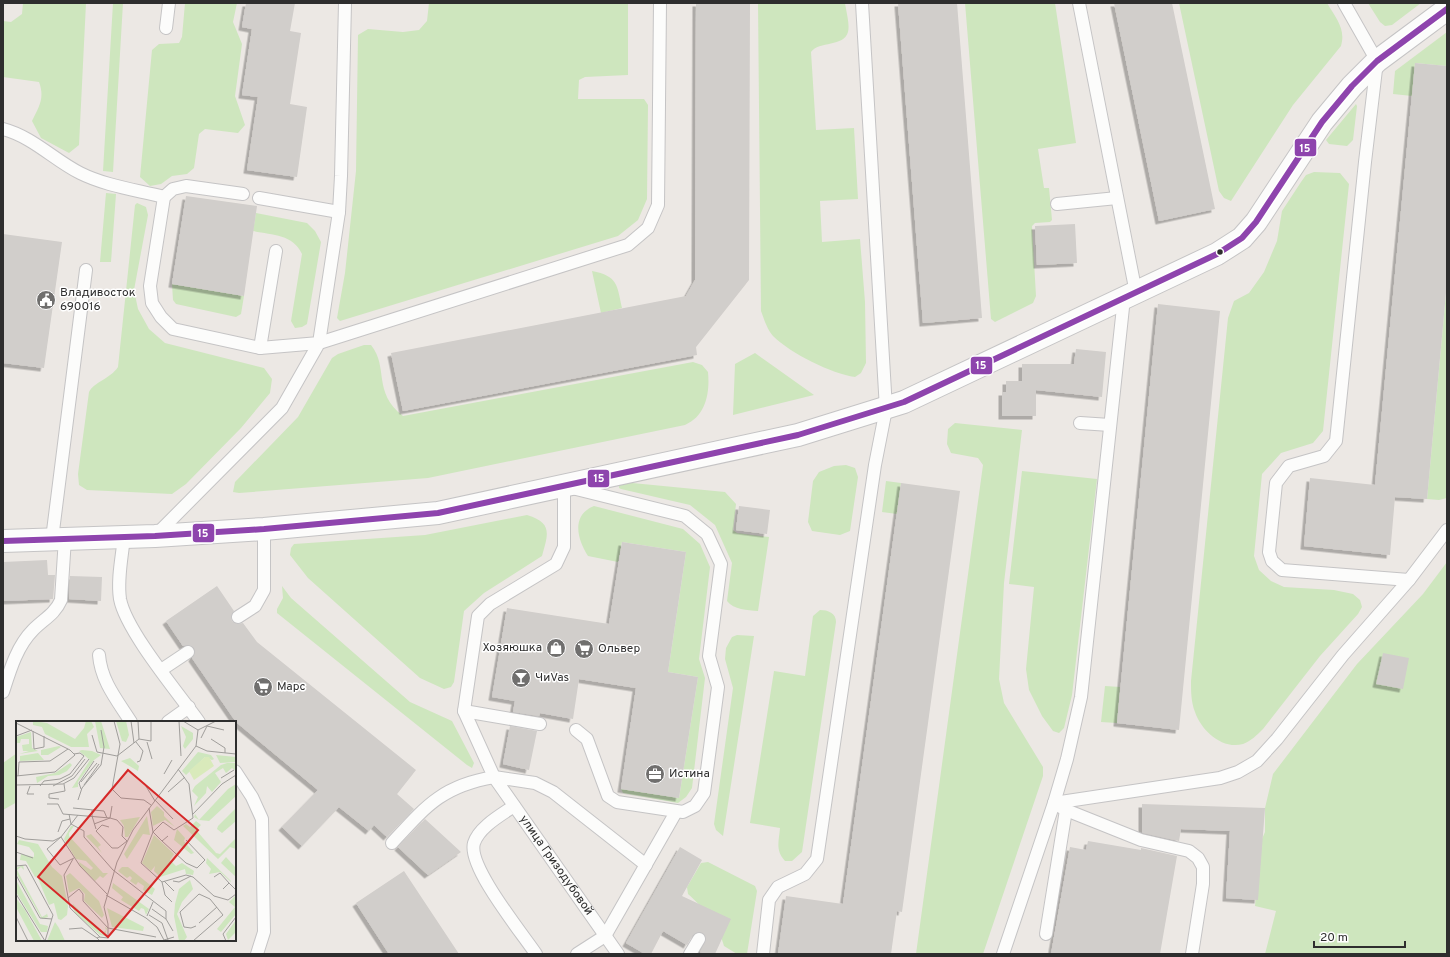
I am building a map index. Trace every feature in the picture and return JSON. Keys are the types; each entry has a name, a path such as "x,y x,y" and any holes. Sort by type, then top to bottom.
{"street":[{"path":"3,542 58,538 124,538 264,529 438,514 798,435 886,409 941,385 1217,254 1242,238 1256,222 1322,122 1352,86 1377,61 1447,9"}],"lane":[{"path":"166,28 169,3"},
{"path":"155,536 282,408 319,343 342,176 345,3"},
{"path":"243,194 186,186 173,189 164,197 150,286 152,303 161,317 173,329 260,348 319,343 628,245 648,228 658,205 660,3"},
{"path":"763,954 769,900 778,887 805,874 817,858 874,472 886,409 862,3"},
{"path":"1003,954 1054,803 1081,697 1110,426 1130,295 1117,198 1079,3"},
{"path":"1344,3 1377,61 1336,441 1324,456 1289,466 1276,483 1269,552 1272,562 1282,570 1409,580"},
{"path":"3,129 20,135 79,173 92,178 164,197"},
{"path":"259,198 338,212"},
{"path":"1056,204 1117,198"},
{"path":"260,348 276,251"},
{"path":"3,692 12,663 20,648 33,630 57,608 61,600 58,538 86,270"},
{"path":"1080,423 1110,426"},
{"path":"540,724 464,711 478,616 490,604 556,564 564,547 564,486 685,516 707,534 721,564 709,656 718,687 704,793 695,806 683,812 617,802 608,796 586,739 576,730"},
{"path":"238,617 255,606 264,590 264,529"},
{"path":"1054,803 1220,778 1238,772 1257,761 1277,739 1343,655 1409,580 1447,530"},
{"path":"124,538 120,570 120,599 132,628 198,721"},
{"path":"161,670 188,652"},
{"path":"99,655 100,669 107,684 130,721"},
{"path":"169,721 189,707"},
{"name":"улица Гризодубовой","path":"464,711 494,776 618,954"},
{"path":"236,773 252,797 262,819 264,932 257,954"},
{"path":"392,843 426,806 438,798 472,781 494,776 535,783 553,792 646,865"},
{"path":"1054,803 1066,810 1141,840 1189,851 1198,858 1203,867 1203,884 1192,954"},
{"path":"514,806 498,816 480,833 474,844 474,853 481,875 536,954"},
{"path":"1046,934 1066,810"},
{"path":"577,954 605,936 676,812"},
{"path":"690,954 699,939"}],"green space":[{"path":"23,3 86,3 79,145 69,153 41,138 32,121 39,107 41,98 41,88 39,82 3,77 3,21 11,22 22,14"},
{"path":"113,3 123,3 113,172 103,171"},
{"path":"185,3 237,3 233,22 242,44 235,96 245,125 238,133 205,129 199,134 194,168 187,174 172,176 161,184 150,186 140,177 152,50 159,44 179,43 182,37"},
{"path":"429,3 628,3 628,75 585,77 579,80 578,99 644,99 648,105 647,199 638,220 618,236 340,321 337,318 345,273 356,171 358,35 368,29 403,32 419,30 427,21"},
{"path":"758,3 845,3 849,25 846,37 837,42 820,46 811,52 816,130 854,128 858,199 820,201 822,242 860,239 865,302 866,363 861,373 855,377 823,367 800,356 780,343 771,333 761,311"},
{"path":"965,3 1055,3 1076,143 1038,149 1044,188 1049,188 1052,220 1050,222 1035,223 1032,226 1036,296 1033,303 995,322 991,319"},
{"path":"1179,3 1327,3 1337,19 1341,29 1341,46 1293,105 1231,201 1224,198 1219,191"},
{"path":"1368,3 1421,3 1392,25 1385,26 1380,22"},
{"path":"1447,32 1447,66 1415,63 1412,96 1393,94 1395,71"},
{"path":"1356,104 1353,140 1347,146 1329,144 1326,140"},
{"path":"1314,172 1340,173 1349,184 1323,431 1313,443 1281,453 1262,474 1254,556 1259,570 1271,581 1284,587 1334,590 1353,594 1360,600 1362,607 1358,614 1320,656 1263,729 1251,740 1243,744 1227,744 1213,737 1207,732 1198,719 1193,704 1191,681 1228,318 1234,301 1249,293 1264,272 1277,241 1282,211 1306,175"},
{"path":"106,193 116,194 111,262 100,262"},
{"path":"137,203 146,207 148,215 134,290 138,309 149,329 165,343 264,368 272,379 270,393 241,428 186,484 172,494 87,490 79,485 78,474 89,392 111,375 118,367 135,205"},
{"path":"256,213 307,223 315,231 321,242 307,324 302,327 295,328 291,321 302,254 298,247 288,239 281,236 253,231"},
{"path":"592,271 601,273 612,279 619,293 622,308 601,313"},
{"path":"1447,282 1447,498 1439,500 1427,499"},
{"path":"172,284 244,296 241,314 236,317 176,304 173,300"},
{"path":"364,345 371,345 376,353 387,398 393,407 403,416 693,362 702,365 708,372 707,396 698,416 685,425 428,478 239,493 233,492 235,482 298,417 332,358 338,354"},
{"path":"755,353 814,395 733,415 735,364"},
{"path":"955,423 1022,430 1004,583 999,679 1004,703 1043,767 1043,776 983,954 916,954 983,465 978,458 951,453 947,444 948,429"},
{"path":"846,465 855,468 858,477 850,531 840,535 812,531 808,522 813,481 819,472 834,466"},
{"path":"1022,471 1097,479 1072,695 1064,728 1059,733 1053,731 1042,716 1029,690 1026,669 1034,587 1009,584"},
{"path":"886,481 901,483 897,514 882,512"},
{"path":"622,482 725,492 736,504 733,530 737,533 769,537 758,611 737,608 727,601 732,563 715,525 690,505 621,489 619,488 619,484"},
{"path":"594,506 683,529 700,544 710,567 699,659 705,678 692,788 686,797 678,803 623,793 621,789 679,798 698,677 668,672 686,552 622,542 618,562 588,556 581,542 578,528 582,515"},
{"path":"527,515 535,518 545,526 547,535 542,556 484,593 464,611 454,682 451,687 444,689 420,678 308,578 290,555 291,548 294,544 425,535"},
{"path":"1447,562 1447,954 1265,954 1276,911 1255,906 1262,839 1265,832 1265,808 1273,774 1357,664 1423,594"},
{"path":"282,586 291,598 410,702 452,721 474,763 472,768 277,613 277,609 283,598"},
{"path":"820,610 833,614 836,622 802,852 792,861 785,861 779,849 780,828 750,823 774,671 805,676 813,616"},
{"path":"737,635 754,636 723,836 716,830 714,824 733,688 725,659 726,648 732,637"},
{"path":"1105,686 1120,687 1117,723 1101,722"},
{"path":"16,754 16,803 3,810 3,763"},
{"path":"708,862 755,886 757,891 747,954 737,954 724,946 722,939 710,917 688,894 687,887 701,863"}],"building":[{"path":"246,3 295,3 290,31 301,33 290,104 307,107 297,177 247,170 258,97 242,95 252,29 242,27"},
{"path":"696,3 750,3 749,280 696,347 697,355 403,411 391,353 686,296 695,280"},
{"path":"898,3 957,3 982,318 923,323"},
{"path":"1114,3 1172,3 1215,209 1159,221"},
{"path":"1415,63 1447,66 1447,282 1427,499 1395,497 1390,555 1304,546 1310,478 1375,485"},
{"path":"186,196 257,206 244,296 172,284"},
{"path":"1075,224 1077,263 1037,265 1035,226"},
{"path":"3,234 62,242 44,368 3,363"},
{"path":"1158,304 1220,311 1179,730 1117,723"},
{"path":"1076,349 1106,352 1102,397 1036,390 1036,416 1002,416 1002,392 1006,392 1006,381 1022,381 1022,364 1074,364"},
{"path":"901,483 960,491 902,912 897,911 891,954 778,954 786,896 843,904"},
{"path":"739,506 770,510 767,534 736,530"},
{"path":"622,542 686,552 668,672 698,677 679,798 621,789 636,688 579,679 573,719 540,713 539,716 513,712 515,701 492,697 507,608 609,624"},
{"path":"47,560 48,575 55,575 53,599 3,601 3,562"},
{"path":"70,576 102,577 101,601 69,599"},
{"name":"Марс","path":"217,586 234,611 231,617 232,621 238,624 243,623 257,642 416,770 397,794 414,809 387,837 374,825 369,831 339,807 302,846 282,827 318,790 236,722 192,658 195,652 194,648 188,645 183,646 166,621"},
{"path":"1383,653 1409,658 1403,689 1376,684"},
{"path":"510,726 537,731 529,770 503,764"},
{"path":"1142,804 1265,808 1258,900 1226,898 1230,831 1181,829 1179,841 1143,833"},
{"path":"425,819 461,852 428,875 398,847"},
{"path":"1088,841 1141,850 1141,848 1177,856 1160,954 1051,954 1070,847 1086,850"},
{"path":"680,847 702,860 682,896 731,919 715,954 704,954 700,952 706,939 703,933 700,932 693,935 687,945 663,931 651,954 645,954 626,943"},
{"path":"404,871 459,954 389,954 356,903"}],"transit line":[{"name":"15","path":"3,541 155,536 264,529 438,513 798,435 904,402 1217,254 1242,238 1256,222 1322,122 1352,86 1377,61 1447,9"}],"place":[{"name":"Владивосток 690016","path":"46,300"},
{"name":"Хозяюшка","path":"556,648"},
{"name":"Ольвер","path":"584,649"},
{"name":"ЧиVas","path":"521,678"},
{"name":"Марс","path":"263,687"},
{"name":"Истина","path":"655,774"}]}
